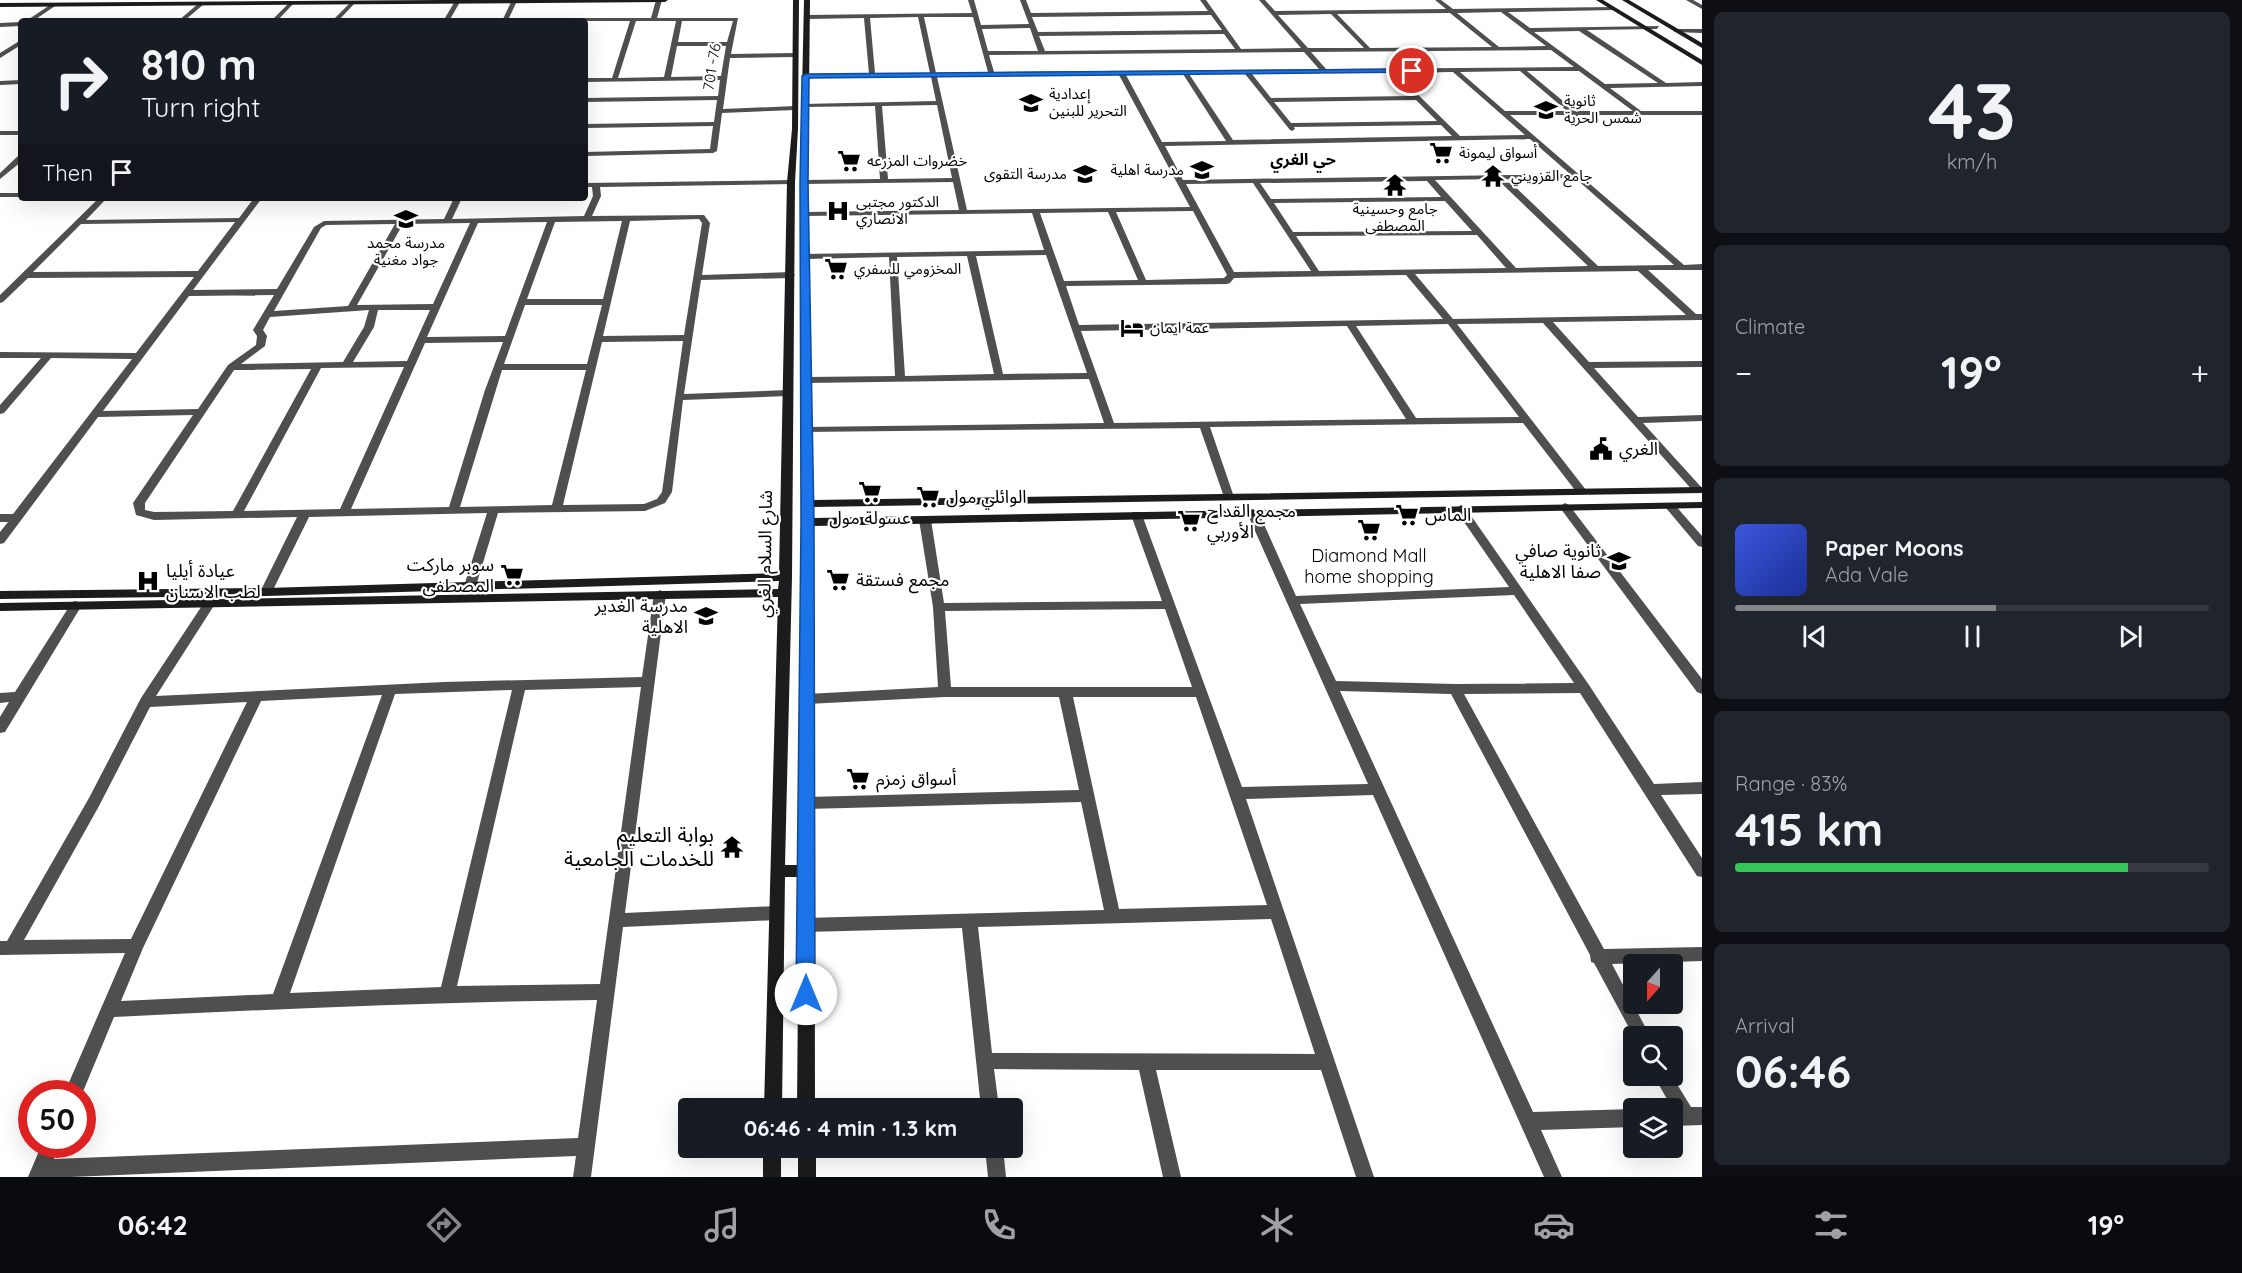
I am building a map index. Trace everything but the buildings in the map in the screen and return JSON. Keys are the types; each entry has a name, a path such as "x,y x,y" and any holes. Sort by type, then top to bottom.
{"street":[{"path":"0,4 179,0"},
{"path":"654,19 659,0"},
{"path":"0,4 665,0"},
{"name":"شارع السلام الغري","path":"796,0 806,256 808,871 805,925 806,1098"},
{"name":"شارع السلام الغري","path":"800,106 806,76 799,50 807,17 807,0"},
{"path":"970,0 992,75"},
{"path":"1023,0 1042,52"},
{"path":"1203,0 1239,50"},
{"path":"1262,0 1325,72"},
{"path":"1438,0 1497,48"},
{"path":"1599,0 1702,63"},
{"path":"1611,0 1702,55"},
{"path":"1625,0 1702,46"},
{"path":"1689,0 1702,7"},
{"path":"506,18 514,1"},
{"path":"447,18 457,2"},
{"path":"277,18 291,3"},
{"path":"338,18 352,3"},
{"path":"185,18 201,4"},
{"path":"34,18 53,5"},
{"path":"1272,13 1613,9"},
{"path":"1503,11 1641,114"},
{"path":"1332,12 1369,50"},
{"path":"1029,15 1211,13"},
{"path":"807,17 976,15"},
{"path":"867,16 873,76"},
{"path":"921,16 963,212"},
{"path":"588,20 680,18 667,79"},
{"name":"701 -76","path":"588,154 713,152 729,44 736,20 732,18 680,18"},
{"path":"614,80 634,19"},
{"path":"0,25 18,24"},
{"path":"979,27 1033,26"},
{"path":"1528,30 1657,27"},
{"path":"1581,29 1665,85"},
{"path":"1677,31 1702,30"},
{"path":"1036,34 1226,32"},
{"path":"2,53 18,44"},
{"path":"675,44 729,44"},
{"path":"986,52 1552,48"},
{"path":"728,56 799,50"},
{"path":"1139,51 1144,59"},
{"path":"1149,66 1154,74"},
{"path":"1522,69 1576,115"},
{"path":"806,76 1580,69"},
{"path":"1455,70 1683,267"},
{"path":"1391,71 1459,139"},
{"path":"1248,73 1302,142"},
{"path":"1122,74 1231,275"},
{"path":"1186,74 1231,143"},
{"path":"588,80 724,78"},
{"path":"0,83 18,82"},
{"path":"1603,86 1702,84"},
{"path":"588,100 721,98"},
{"path":"1270,100 1417,98"},
{"path":"878,104 884,181"},
{"path":"719,111 800,106 940,104"},
{"path":"1505,113 1576,115 1702,113"},
{"path":"1289,124 1443,123"},
{"path":"588,126 717,124"},
{"name":"شارع السلام الغري","path":"773,1098 786,578 791,182 801,129"},
{"path":"0,133 18,133"},
{"path":"1160,144 1530,137"},
{"path":"0,164 18,161"},
{"path":"0,177 18,161"},
{"path":"1181,182 1502,179 1576,176"},
{"path":"1502,179 1596,269"},
{"path":"804,182 957,180"},
{"path":"1430,180 1514,271"},
{"path":"1255,181 1317,274"},
{"path":"588,186 791,182"},
{"path":"587,219 597,196 596,185"},
{"path":"0,195 18,195"},
{"path":"1268,201 1448,199"},
{"path":"0,300 101,201"},
{"path":"0,540 256,201"},
{"path":"447,221 457,201"},
{"path":"805,214 1196,209"},
{"path":"1111,210 1143,282"},
{"path":"1035,211 1110,426"},
{"path":"694,217 705,219 679,397 668,492 661,501 645,507 154,516 140,512 139,503 231,367 260,346 262,336 258,330 318,227 324,223 587,219 694,217"},
{"path":"557,508 627,218"},
{"path":"454,509 498,367 552,219"},
{"path":"79,222 242,220"},
{"path":"344,512 475,220"},
{"path":"351,308 401,221"},
{"path":"1291,234 1479,233"},
{"path":"806,256 1049,252"},
{"path":"971,253 999,377"},
{"path":"893,255 900,378"},
{"path":"1231,275 1702,267"},
{"path":"1640,268 1698,317"},
{"path":"1409,273 1449,320 1582,492"},
{"path":"26,274 200,274"},
{"path":"698,278 791,275"},
{"path":"1060,284 1227,281 1231,275"},
{"path":"186,293 279,291"},
{"path":"522,302 607,302"},
{"path":"268,314 351,308 436,307"},
{"path":"346,365 369,327 374,308"},
{"path":"791,317 806,317"},
{"path":"1075,328 1698,317"},
{"path":"1545,319 1634,420 1700,490"},
{"path":"1349,322 1413,421"},
{"path":"598,339 687,338"},
{"path":"421,340 508,339"},
{"path":"0,355 139,356"},
{"path":"0,411 50,355"},
{"path":"231,367 411,364"},
{"path":"1586,365 1702,364"},
{"path":"236,514 317,366"},
{"path":"498,367 591,367"},
{"path":"807,380 1092,376"},
{"path":"679,397 788,393"},
{"path":"95,414 199,412"},
{"path":"1634,420 1702,418"},
{"path":"806,430 1526,420"},
{"path":"1204,425 1229,497"},
{"path":"807,504 1700,490"},
{"path":"1367,496 1375,512"},
{"path":"808,522 1702,505"},
{"path":"1670,506 1702,543"},
{"path":"1564,507 1702,689"},
{"path":"470,586 494,509"},
{"path":"1461,509 1584,688 1702,871"},
{"path":"266,591 305,513"},
{"path":"1253,513 1553,1177"},
{"path":"1137,515 1237,793 1365,1177"},
{"path":"0,518 16,518"},
{"path":"925,520 939,607 945,692"},
{"path":"0,595 786,578"},
{"path":"1293,600 1517,591"},
{"path":"0,607 785,593"},
{"path":"15,607 24,594"},
{"path":"582,1177 660,594"},
{"path":"6,948 94,802 146,702 209,604"},
{"path":"0,728 76,605"},
{"path":"939,607 1170,605"},
{"path":"146,702 390,690 648,682"},
{"path":"447,994 520,685"},
{"path":"1332,686 1455,689 1584,688"},
{"path":"1455,689 1635,1026"},
{"path":"278,1003 390,690"},
{"path":"807,699 945,692 1201,692"},
{"path":"1065,692 1113,917"},
{"path":"0,698 19,697"},
{"path":"79,1080 136,946 256,697"},
{"path":"1649,790 1702,788"},
{"path":"1237,793 1378,789"},
{"path":"807,803 1088,796"},
{"path":"778,871 808,871"},
{"path":"805,925 1277,912"},
{"path":"617,920 776,914"},
{"path":"969,920 989,1098"},
{"path":"6,948 136,946"},
{"path":"1597,957 1702,954"},
{"path":"109,1009 447,994 607,992"},
{"path":"984,1061 1327,1062"},
{"path":"1146,1062 1172,1177"},
{"path":"1670,1086 1687,1116"},
{"path":"1528,1121 1623,1118"},
{"path":"46,1158 40,1173 586,1147"},
{"path":"772,1158 772,1177"},
{"path":"807,1158 807,1177"},
{"path":"995,1158 998,1177"}],"place":[{"name":"إعدادية التحرير للبنين","path":"1031,103"},
{"name":"ثانوية شمس الحرية","path":"1546,110"},
{"name":"أسواق ليمونة","path":"1441,153"},
{"name":"خضروات المزرعه","path":"849,161"},
{"name":"مدرسة اهلية","path":"1202,170"},
{"name":"مدرسة التقوى","path":"1085,174"},
{"name":"جامع القزويني","path":"1493,176"},
{"name":"جامع وحسينية المصطفى","path":"1395,185"},
{"name":"الدكتور مجتبى الانصاري","path":"838,211"},
{"name":"مدرسة محمد جواد مغنية","path":"406,219"},
{"name":"المخزومي للسفري","path":"836,269"},
{"name":"عمة ايمان","path":"1132,328"},
{"name":"الغري","path":"1601,449"},
{"name":"عسولة مول","path":"870,492"},
{"name":"الوائلي مول","path":"928,497"},
{"name":"الماس","path":"1407,515"},
{"name":"مجمع القداح الأوربي","path":"1189,521"},
{"name":"Diamond Mall home shopping","path":"1369,530"},
{"name":"ثانوية صافي صفا الاهلية","path":"1619,561"},
{"name":"سوبر ماركت المصطفى","path":"512,575"},
{"name":"مجمع فستقة","path":"838,580"},
{"name":"عيادة أيليا لطب الاسنان","path":"148,581"},
{"name":"مدرسة الغدير الاهلية","path":"706,616"},
{"name":"أسواق زمزم","path":"858,779"},
{"name":"بوابة التعليم للخدمات الجامعية","path":"732,847"}],"district":[{"name":"حي الغري","path":"1303,159"}],"route":[{"path":"806,994 805,925 808,871 808,522 804,182 806,76 1412,71"}]}
